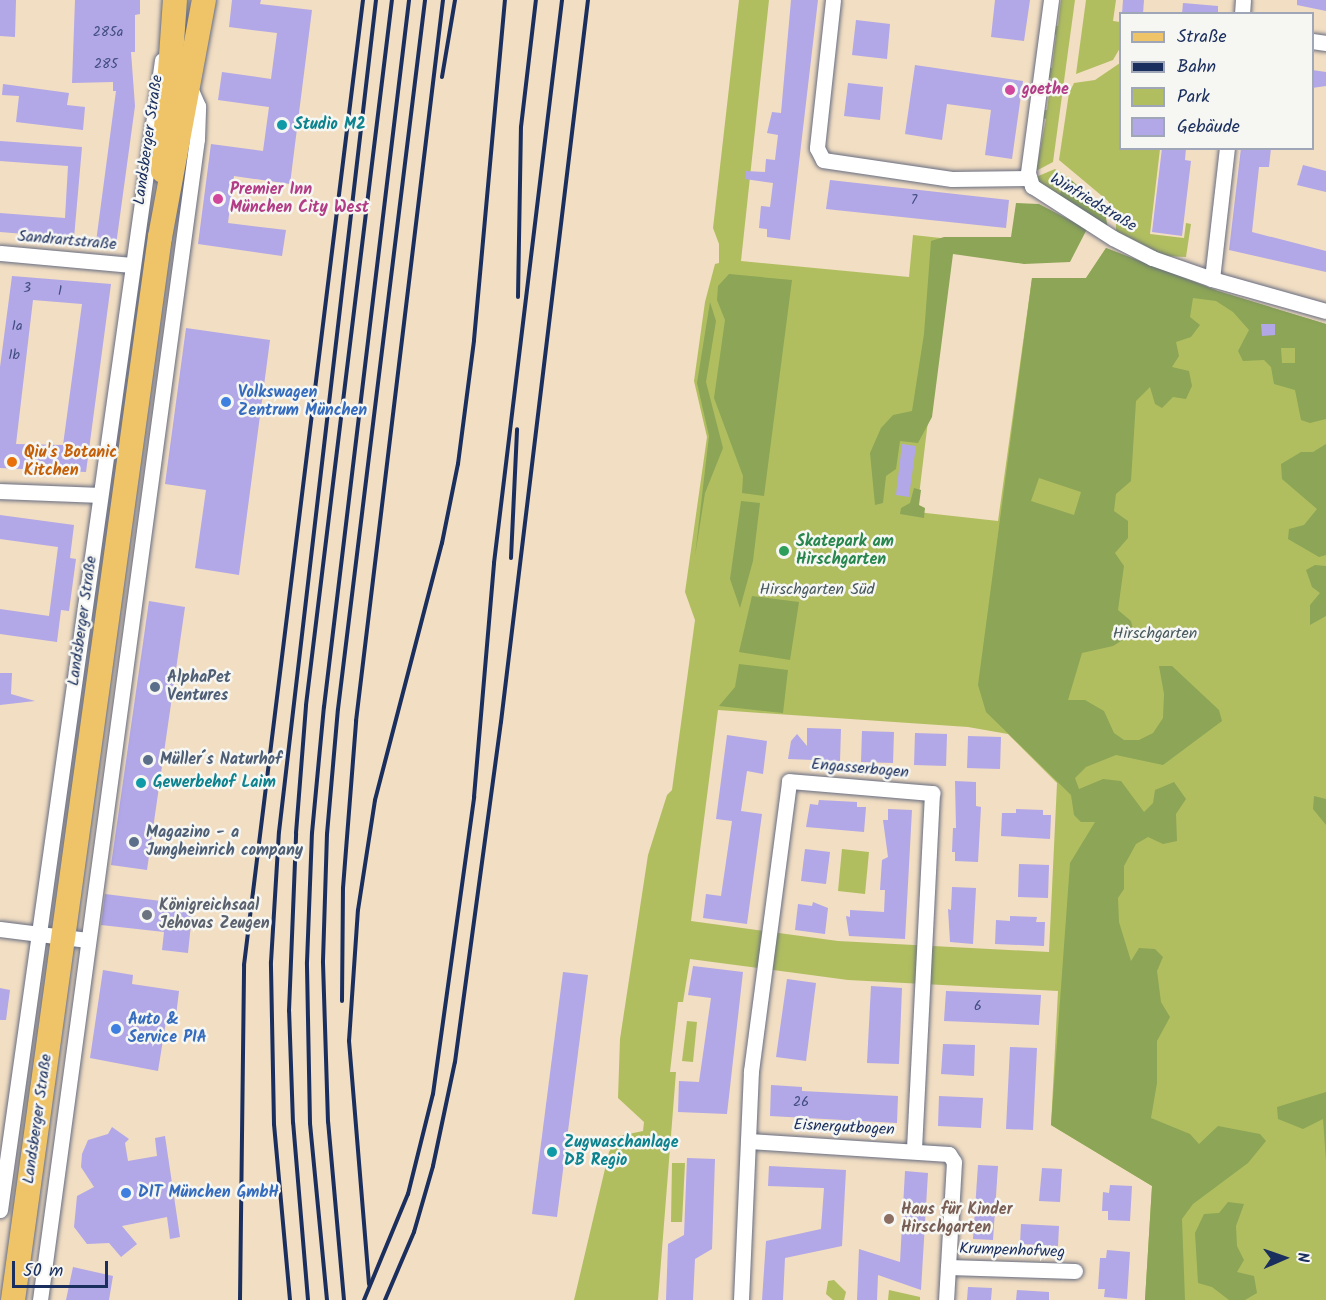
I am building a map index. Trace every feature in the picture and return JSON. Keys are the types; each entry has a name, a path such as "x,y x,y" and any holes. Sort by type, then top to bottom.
{"main road":[{"name":"Landsberger Straße","path":"13,1300 63,937 129,538 167,267 160,237 175,0"},
{"name":"Landsberger Straße","path":"160,237 204,0"}],"street":[{"path":"833,0 817,148 823,160 951,179 1029,178"},
{"name":"Winfriedstraße","path":"1051,0 1029,178 1037,191 1113,238 1152,258 1212,279 1326,311"},
{"name":"Landsberger Straße","path":"0,1210 159,66 172,35"},
{"name":"Landsberger Straße","path":"167,267 197,139 198,106 189,86"},
{"path":"1212,279 1227,150"},
{"name":"Sandrartstraße","path":"0,254 132,265"},
{"path":"0,491 100,495"},
{"name":"Landsberger Straße","path":"39,1300 87,940 129,538"},
{"name":"Engasserbogen","path":"749,1141 751,1071 789,781 932,792 914,1150"},
{"path":"0,929 87,940"},
{"path":"741,1300 749,1141"},
{"name":"Eisnergutbogen","path":"749,1141 949,1154 954,1162 946,1300"},
{"name":"Krumpenhofweg","path":"948,1266 1075,1271"}],"green space":[{"name":"Hirschgarten","path":"739,0 769,0 741,261 909,277 913,235 950,239 917,512 998,521 1032,278 1086,278 1106,248 1218,291 1326,324 1326,1300 1145,1300 1152,1186 1051,1125 1058,991 848,980 690,959 683,1002 678,1002 670,1072 676,1072 658,1300 574,1300 609,1152 619,1136 643,1131 644,1122 618,1098 620,1039 648,855 667,795 672,790 695,620 685,592 707,437 694,381 705,302 715,264 719,263 719,244 713,228","holes":["718,710 968,727 1008,734 1057,783 1049,952 838,941 691,921"]},
{"path":"1061,0 1075,0 1053,162 1036,171 1046,119 1041,118 1042,110 1047,110 1051,78 1047,77 1048,68 1052,68 1056,35 1052,34 1053,25 1058,26"},
{"path":"1086,0 1116,0 1113,21 1119,22 1119,50 1113,60 1076,74"},
{"path":"1119,64 1119,150 1160,150 1150,234 1184,238 1186,223 1191,224 1186,257 1165,256 1116,231 1116,217 1108,201 1059,160 1069,93 1074,83 1095,80"},
{"path":"1055,169 1070,179 1057,197 1041,187 1036,177"},
{"path":"1070,179 1104,208 1108,228 1057,197"},
{"path":"1016,203 1039,204 1087,229 1070,262 1024,264 953,254 932,417 918,443 900,441 896,469 886,476 883,503 875,505 870,453 881,428 893,415 912,411 924,334 931,241 944,237 1011,237"},
{"path":"1106,248 1218,291 1326,324 1326,419 1310,423 1301,420 1295,390 1274,384 1271,367 1264,360 1243,361 1238,351 1249,330 1233,312 1216,301 1193,298 1190,317 1200,325 1191,337 1176,342 1179,356 1172,367 1189,371 1192,386 1186,399 1173,397 1162,408 1155,404 1150,387 1136,401 1131,481 1116,494 1114,511 1128,521 1128,538 1115,553 1124,566 1118,610 1131,621 1134,633 1113,646 1082,653 1068,700 1085,700 1104,711 1114,733 1124,740 1139,740 1153,733 1163,718 1164,694 1159,666 1172,666 1219,710 1222,721 1163,765 1116,755 1086,767 1075,778 1079,789 1103,779 1121,781 1144,812 1153,803 1155,790 1174,782 1186,799 1176,814 1177,841 1163,844 1148,837 1136,844 1124,866 1124,889 1118,898 1119,922 1131,961 1139,948 1155,949 1163,957 1157,971 1161,1002 1170,1017 1157,1041 1157,1083 1151,1118 1190,1134 1199,1144 1218,1126 1260,1134 1266,1141 1248,1163 1193,1204 1182,1219 1185,1300 1145,1300 1152,1186 1051,1125 1070,863 1095,822 1081,822 1074,815 1071,795 986,712 978,685 1032,278 1086,278","holes":["1281,348 1295,348 1295,363 1282,363","1039,478 1081,492 1074,515 1031,501"]},
{"path":"729,274 792,280 764,496 742,493 743,476 714,398 725,320 717,300 718,286"},
{"path":"710,302 716,321 706,382 723,448 705,493 695,556 709,436 697,383"},
{"path":"1326,444 1326,555 1319,557 1288,539 1289,529 1304,525 1317,509 1282,479 1281,464 1301,452 1313,452"},
{"path":"914,488 921,490 919,505 925,508 924,518 900,514 901,508 910,503"},
{"path":"741,501 760,503 753,561 740,608 730,579"},
{"path":"1315,565 1326,566 1326,616 1310,625 1310,605 1320,593 1312,587 1306,570"},
{"path":"752,596 799,602 790,660 739,652"},
{"path":"739,664 788,670 783,713 719,706 735,687"},
{"path":"1314,796 1326,799 1326,825 1313,809"},
{"path":"842,849 869,852 865,894 838,891"},
{"path":"687,1021 697,1022 693,1062 682,1061"},
{"path":"1326,1092 1326,1161 1323,1119 1303,1129 1278,1119 1277,1107"},
{"path":"672,1163 685,1163 682,1222 671,1222"},
{"path":"1228,1202 1244,1204 1236,1226 1237,1246 1244,1260 1237,1272 1254,1276 1257,1293 1245,1300 1229,1300 1212,1287 1198,1283 1195,1233 1204,1214 1219,1213"},
{"path":"834,1280 846,1292 844,1300 833,1300 826,1294 828,1281"},
{"path":"889,1290 920,1297 920,1300 888,1300"}],"building":[{"path":"0,0 16,0 15,37 0,36"},
{"path":"75,0 140,0 140,14 135,15 135,52 131,52 135,106 116,245 96,242 116,91 113,91 113,82 72,83"},
{"path":"232,0 261,0 260,4 312,10 290,184 234,176 228,223 286,230 282,256 198,244 211,144 263,151 269,107 218,100 222,72 271,79 277,33 229,27"},
{"path":"791,0 818,0 790,240 767,237 767,229 759,228 761,206 770,207 773,183 745,179 746,171 765,172 766,159 775,160 778,135 767,133 772,112 781,113"},
{"path":"995,0 1030,0 1024,41 991,37"},
{"path":"1123,0 1144,0 1143,12 1122,12"},
{"path":"1297,0 1326,0 1326,11 1297,5"},
{"path":"1183,3 1218,6 1218,12 1182,12"},
{"path":"856,20 890,24 887,59 852,55"},
{"path":"915,65 1023,81 1012,159 985,155 991,110 947,104 942,140 905,134"},
{"path":"1314,70 1326,72 1326,86 1314,88"},
{"path":"848,83 883,87 880,120 844,116"},
{"path":"3,84 69,93 67,105 85,107 83,130 16,122 19,96 2,95"},
{"path":"0,141 82,147 74,238 0,232 0,213 65,218 68,166 0,161"},
{"path":"1162,150 1186,150 1185,160 1191,161 1182,236 1152,232"},
{"path":"1241,150 1271,150 1269,167 1259,167 1252,232 1326,251 1326,272 1229,250"},
{"path":"1303,165 1326,171 1326,192 1297,185"},
{"path":"830,180 1009,200 1006,228 826,209"},
{"path":"12,276 111,284 86,472 0,468 0,367","holes":["33,300 82,304 63,445 16,444"]},
{"path":"1261,324 1275,324 1275,335 1262,336"},
{"path":"186,328 270,340 239,575 195,568 206,490 165,484"},
{"path":"902,444 916,446 909,497 896,495"},
{"path":"0,515 74,525 70,558 76,559 69,611 61,610 57,642 0,634 0,609 49,616 58,547 0,539"},
{"name":"Gewerbehof Laim","path":"149,601 185,607 147,870 111,865"},
{"path":"0,673 12,673 11,694 35,701 0,705"},
{"path":"807,728 841,729 840,761 788,759 791,741 797,734 807,746"},
{"path":"862,731 894,732 893,763 861,762"},
{"path":"915,733 947,734 946,766 914,765"},
{"path":"727,735 767,741 763,774 747,771 741,811 762,814 747,924 703,918 706,894 721,896 732,821 716,819"},
{"path":"968,736 1001,737 1000,769 967,768"},
{"path":"955,781 976,782 976,806 981,807 978,862 955,861 955,852 952,852 953,828 956,828"},
{"path":"819,800 857,802 857,807 866,807 864,832 806,827 810,804 818,805"},
{"path":"888,809 912,810 905,939 849,936 846,916 850,917 850,910 884,912 885,890 880,890 882,860 888,857 883,820 888,820"},
{"path":"1016,809 1043,810 1043,815 1051,815 1050,839 1001,836 1002,813 1016,813"},
{"path":"805,849 830,852 826,884 801,881"},
{"path":"1019,864 1049,865 1048,898 1018,897"},
{"path":"952,887 976,888 973,944 950,942 948,909 951,910"},
{"name":"Königreichsaal Jehovas Zeugen","path":"105,894 193,905 188,953 162,950 164,932 101,925"},
{"path":"813,902 828,908 825,934 795,930 798,904 812,906"},
{"path":"1010,916 1037,917 1036,922 1045,922 1044,946 995,944 996,920 1010,921"},
{"path":"693,966 743,972 727,1114 678,1112 679,1081 699,1082 711,998 688,995"},
{"path":"103,970 133,975 132,984 179,991 176,1016 167,1015 158,1071 90,1058"},
{"name":"Zugwaschanlage DB Regio","path":"563,972 588,975 557,1217 532,1214"},
{"path":"787,979 816,983 806,1061 776,1057"},
{"path":"871,986 902,988 899,1064 867,1063"},
{"path":"0,988 10,990 6,1020 0,1020"},
{"path":"946,991 1041,995 1039,1025 944,1021"},
{"path":"943,1044 975,1045 974,1076 941,1074"},
{"path":"1010,1047 1037,1048 1033,1130 1006,1129"},
{"path":"771,1085 802,1087 802,1091 898,1096 897,1123 770,1116"},
{"path":"939,1096 983,1098 981,1128 938,1126"},
{"name":"DIT München GmbH","path":"112,1127 129,1139 125,1143 128,1161 157,1156 155,1138 165,1136 180,1237 170,1239 167,1217 122,1226 137,1244 121,1257 109,1243 87,1244 74,1227 77,1196 94,1187 81,1167 82,1154 88,1140 108,1134"},
{"path":"687,1158 715,1159 712,1249 695,1259 693,1300 666,1300 668,1244 684,1235"},
{"path":"978,1165 998,1166 993,1240 973,1239"},
{"path":"769,1166 846,1170 842,1246 785,1258 783,1300 762,1300 766,1241 821,1229 824,1188 768,1186"},
{"path":"1042,1168 1062,1169 1060,1202 1039,1201"},
{"path":"905,1171 928,1173 921,1290 878,1275 877,1300 857,1300 859,1249 900,1262"},
{"path":"1110,1185 1132,1186 1130,1221 1108,1220 1108,1211 1102,1211 1103,1192 1109,1193"},
{"path":"1021,1224 1059,1226 1058,1246 1020,1244"},
{"path":"1107,1250 1130,1252 1127,1299 1104,1297 1105,1289 1098,1289 1100,1258 1106,1258"},
{"path":"73,1267 113,1276 109,1300 66,1300"},
{"path":"968,1287 992,1288 991,1300 967,1300"},
{"path":"1017,1290 1049,1292 1049,1300 1016,1300"}],"railway":[{"path":"240,1300 244,965 363,0"},
{"path":"290,1300 274,1124 271,962 279,832 376,0"},
{"path":"308,1300 293,1123 289,1011 296,833 306,705 392,0"},
{"path":"327,1300 310,1123 307,962 312,833 324,707 409,0"},
{"path":"344,1300 328,1122 323,961 327,834 338,709 425,0"},
{"path":"342,1001 343,888 356,721 443,0"},
{"path":"442,77 455,0"},
{"path":"369,1284 349,1041 358,910 375,800 442,543 458,464 474,340 505,0"},
{"path":"518,297 521,127 536,0"},
{"path":"364,1300 408,1194 433,1094 474,797 494,563 562,0"},
{"path":"385,1300 414,1232 433,1166 455,1062 501,722 588,0"},
{"path":"511,558 517,429"}],"place":[{"name":"goethe","path":"1010,90"},
{"name":"Studio M2","path":"282,125"},
{"name":"Premier Inn München City West","path":"218,199"},
{"name":"Volkswagen Zentrum München","path":"226,402"},
{"name":"Qiu's Botanic Kitchen","path":"12,462"},
{"name":"Skatepark am Hirschgarten","path":"784,551"},
{"name":"AlphaPet Ventures","path":"155,687"},
{"name":"Müller´s Naturhof","path":"148,760"},
{"name":"Gewerbehof Laim","path":"141,783"},
{"name":"Magazino - a Jungheinrich company","path":"134,842"},
{"name":"Königreichsaal Jehovas Zeugen","path":"147,915"},
{"name":"Auto & Service PIA","path":"116,1029"},
{"name":"Zugwaschanlage DB Regio","path":"552,1152"},
{"name":"DIT München GmbH","path":"126,1193"},
{"name":"Haus für Kinder Hirschgarten","path":"889,1219"}],"park label":[{"name":"Hirschgarten Süd","path":"817,590"}]}
